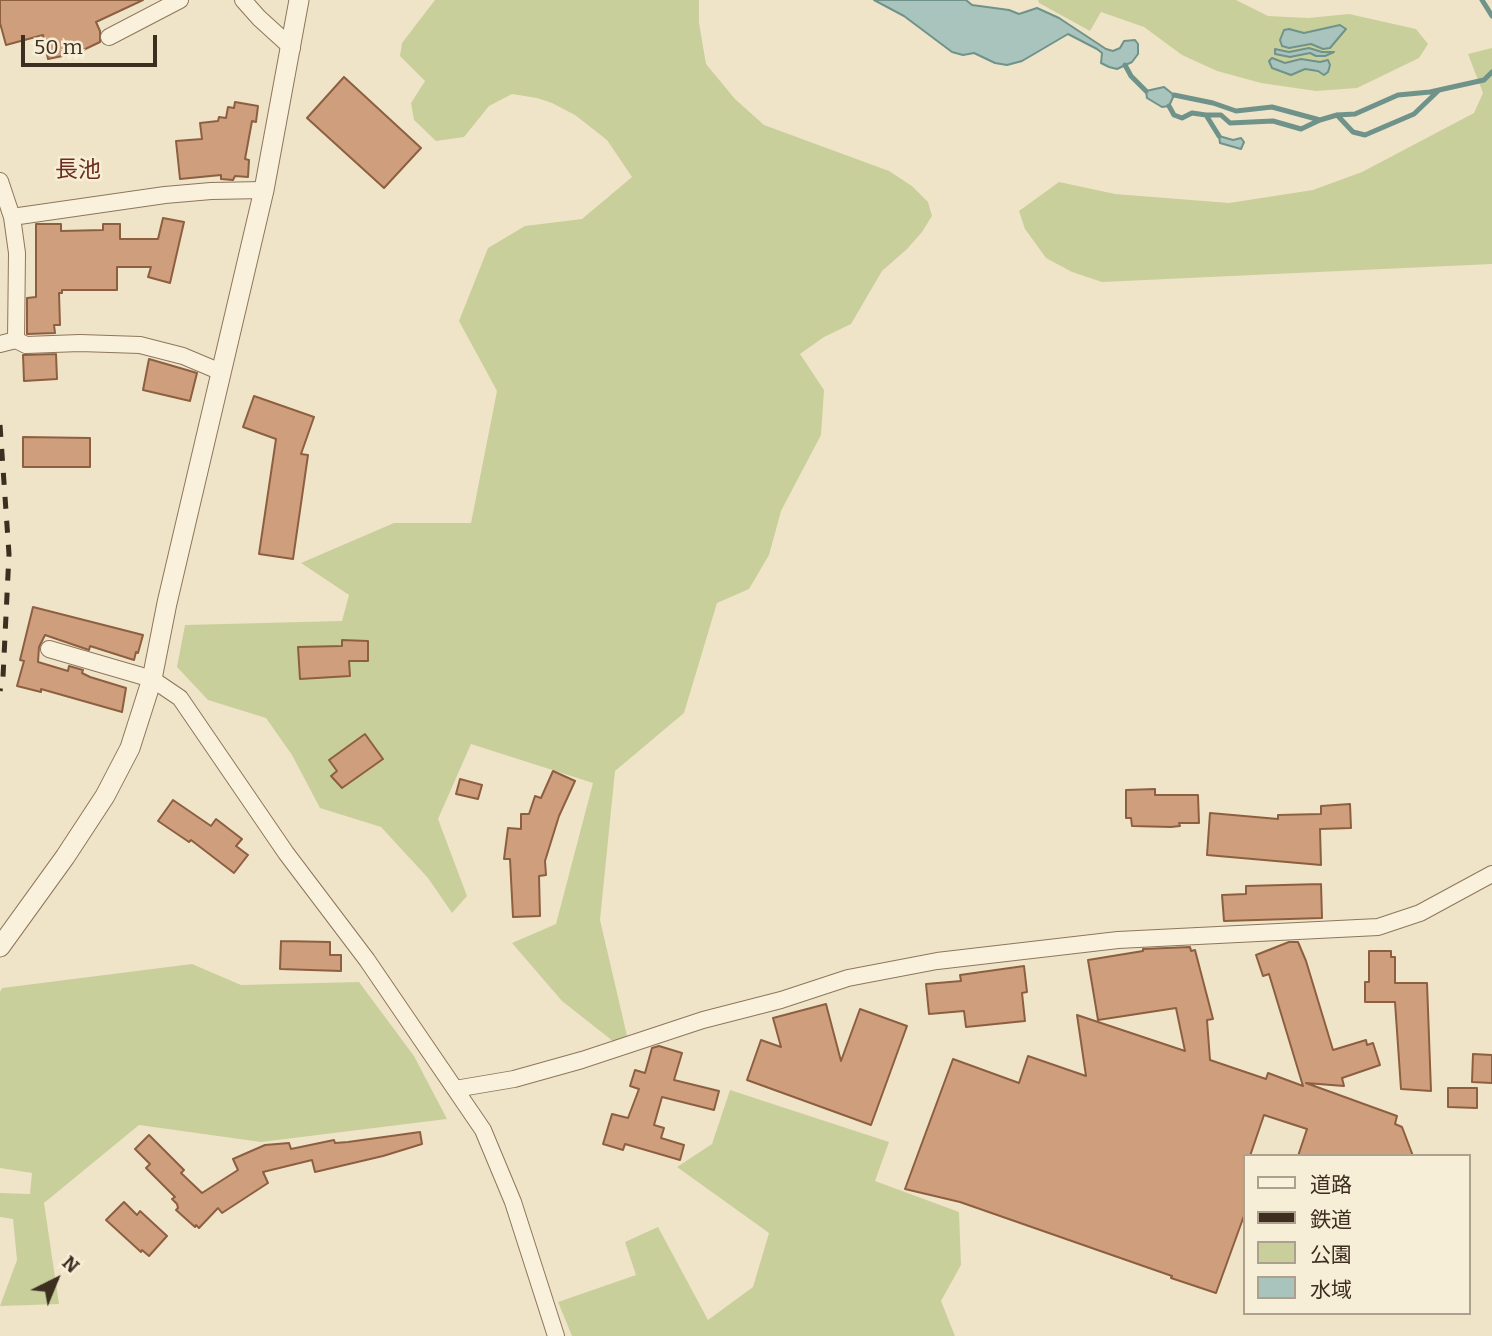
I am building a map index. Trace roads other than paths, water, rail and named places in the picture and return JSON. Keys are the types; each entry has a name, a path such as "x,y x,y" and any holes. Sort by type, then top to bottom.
{"street":[{"path":"109,37 180,0"},
{"path":"243,0 292,48"},
{"path":"0,947 105,796 130,748 152,679 167,603 264,190 299,0"},
{"path":"0,181 12,217 17,253 8,342 26,345 140,345 183,356 221,372"},
{"path":"12,217 165,195 264,190"},
{"path":"48,649 152,679 180,698 286,853 367,960 483,1129 508,1190 556,1336"},
{"path":"1477,883 1492,866"},
{"path":"455,1088 525,1076 848,978 937,961 1118,940 1378,926 1420,913 1492,874"}],"water":[{"path":"874,0 966,0 972,5 1019,14 1037,8 1059,18 1106,49 1113,51 1120,48 1124,41 1135,40 1138,54 1132,62 1117,69 1109,67 1101,63 1102,53 1068,34 1022,61 1007,65 995,63 974,53 963,55 952,52 904,16"},
{"path":"1340,25 1346,29 1330,48 1323,49 1311,44 1289,48 1282,46 1280,40 1284,30 1304,33"},
{"path":"1309,48 1334,52 1325,56 1310,53 1290,57 1275,54 1275,49 1289,52"},
{"path":"1272,58 1285,63 1301,59 1320,62 1328,60 1330,65 1324,75 1305,69 1291,75 1272,68 1269,61"},
{"path":"1164,87 1174,95 1169,106 1162,107 1147,98 1146,91"},
{"path":"1219,136 1233,140 1241,138 1244,142 1241,149 1220,143"}],"waterway":[{"path":"1482,0 1492,16"},
{"path":"1125,65 1131,76 1146,91"},
{"path":"1174,95 1236,111 1272,107 1320,120 1355,114 1398,95 1430,92 1484,80 1492,72"},
{"path":"1337,115 1353,132 1365,135 1414,114 1438,91"},
{"path":"1169,106 1174,115 1182,118 1192,113 1206,115 1219,136"},
{"path":"1206,115 1221,115 1230,123 1273,121 1301,129 1320,120"}],"railway":[{"path":"0,425 9,554 0,691"}],"district":[{"name":"長池","path":"78,171"}]}
